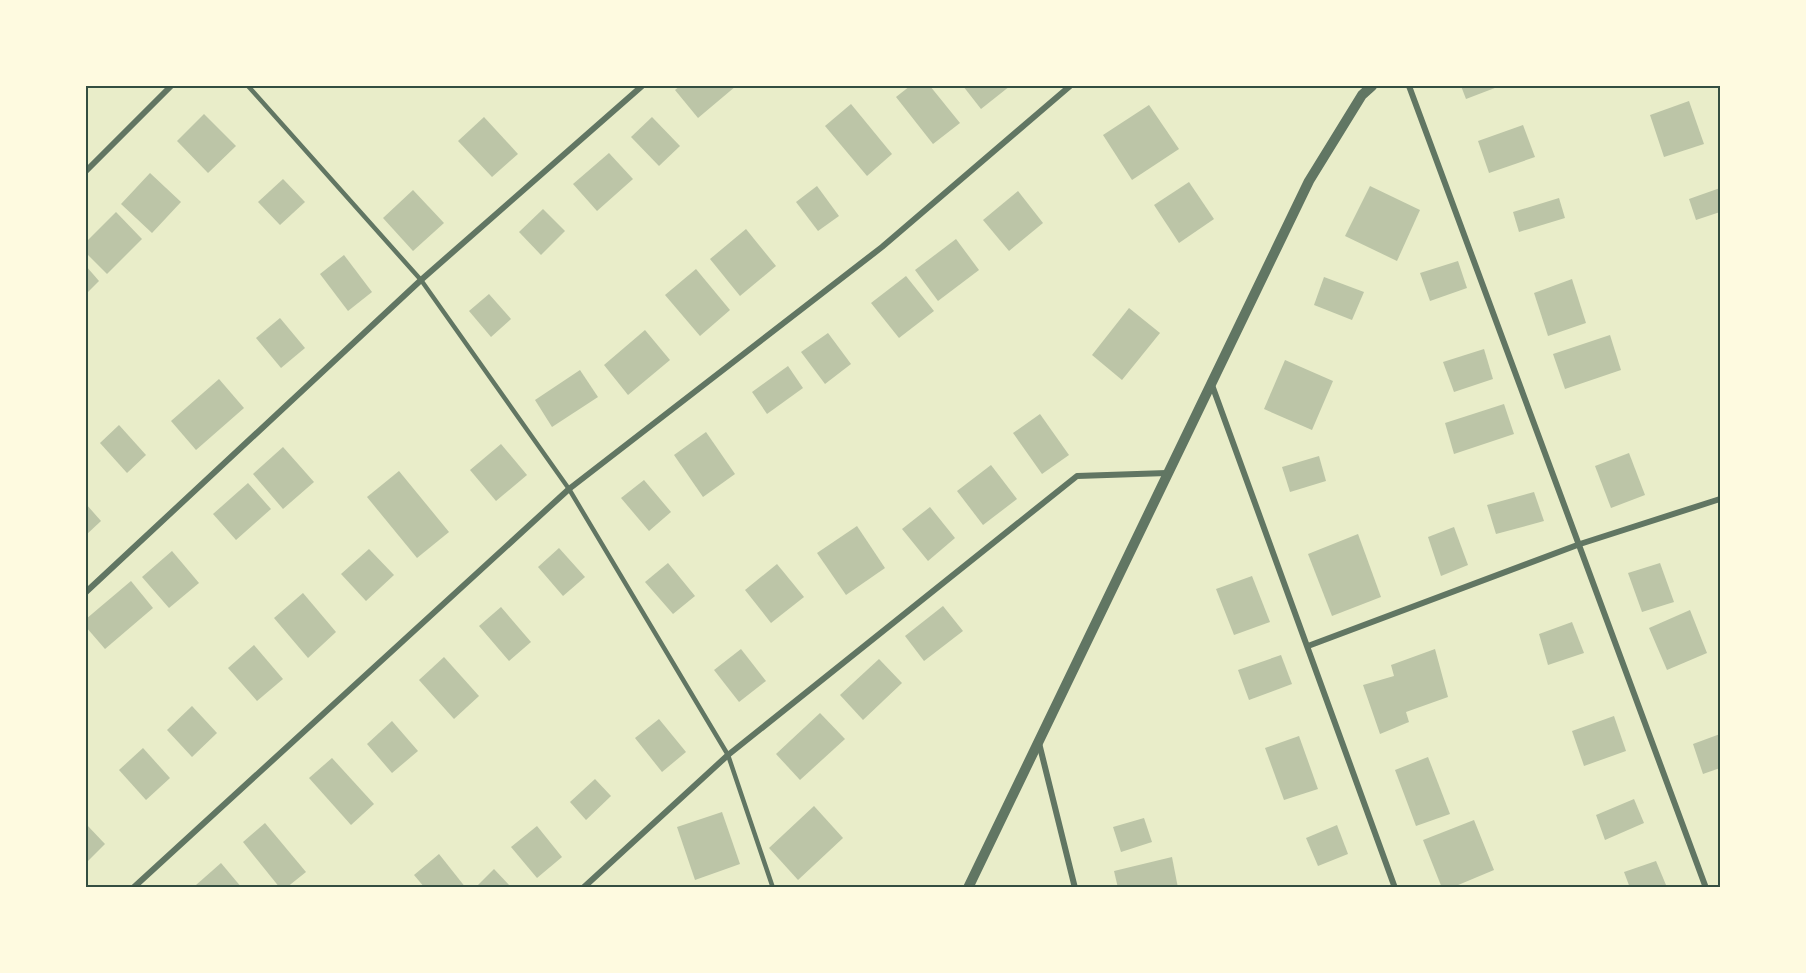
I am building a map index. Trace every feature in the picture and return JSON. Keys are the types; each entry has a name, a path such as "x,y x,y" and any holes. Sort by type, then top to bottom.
{"street":[{"path":"86,171 171,86"},
{"path":"86,592 421,280 642,86"},
{"path":"133,888 569,489 882,247 1070,86"},
{"path":"968,888 1309,182 1362,96 1372,86"},
{"path":"1409,86 1706,888"},
{"path":"1212,385 1395,888"},
{"path":"583,888 728,755 1077,476 1167,473"},
{"path":"1308,646 1580,544 1720,499"},
{"path":"1039,741 1075,888"}],"lane":[{"path":"248,86 421,280 569,489 728,755 773,888"}],"building":[{"path":"680,86 736,86 698,118 675,90"},
{"path":"910,86 930,86 960,123 933,144 896,97"},
{"path":"963,86 1010,86 981,109"},
{"path":"1461,86 1500,86 1466,99"},
{"path":"1689,101 1704,144 1664,157 1650,115"},
{"path":"851,104 892,154 867,176 825,126"},
{"path":"1149,105 1179,149 1132,180 1103,135"},
{"path":"204,114 236,146 208,173 177,141"},
{"path":"484,117 518,154 492,177 458,141"},
{"path":"652,117 680,146 659,166 631,137"},
{"path":"1523,125 1535,157 1489,173 1478,141"},
{"path":"609,153 633,179 597,211 573,184"},
{"path":"150,173 181,202 152,233 121,204"},
{"path":"283,179 305,202 280,225 258,202"},
{"path":"1189,182 1214,219 1179,243 1154,205"},
{"path":"817,186 839,216 818,231 796,202"},
{"path":"1370,186 1420,210 1397,261 1345,236"},
{"path":"1720,188 1720,212 1696,220 1689,199"},
{"path":"413,190 444,223 413,251 383,218"},
{"path":"1018,191 1043,223 1009,251 983,220"},
{"path":"1559,198 1565,218 1519,232 1513,212"},
{"path":"543,209 565,231 541,255 519,232"},
{"path":"116,212 142,239 107,274 86,253 86,242"},
{"path":"746,229 776,266 740,296 710,259"},
{"path":"956,239 979,270 938,301 915,270"},
{"path":"344,255 372,292 348,311 320,274"},
{"path":"1458,261 1467,288 1430,301 1420,273"},
{"path":"86,266 99,281 86,294"},
{"path":"696,269 730,310 700,336 665,295"},
{"path":"906,276 934,311 899,338 871,303"},
{"path":"1324,277 1364,292 1352,320 1314,305"},
{"path":"1572,279 1586,323 1548,336 1534,293"},
{"path":"489,294 511,319 491,337 469,311"},
{"path":"1129,308 1160,333 1122,380 1092,355"},
{"path":"280,318 305,348 281,368 256,338"},
{"path":"645,330 670,360 628,395 604,365"},
{"path":"828,333 851,364 825,384 801,352"},
{"path":"1610,335 1621,370 1565,389 1553,354"},
{"path":"1484,349 1493,379 1454,392 1443,362"},
{"path":"1285,360 1333,381 1312,430 1264,409"},
{"path":"788,366 803,388 767,414 752,392"},
{"path":"580,370 598,397 552,427 535,400"},
{"path":"219,379 244,408 196,450 171,421"},
{"path":"1504,404 1514,434 1454,454 1445,423"},
{"path":"1040,414 1069,455 1042,474 1013,433"},
{"path":"119,425 146,455 127,473 100,443"},
{"path":"706,432 735,474 703,497 674,455"},
{"path":"501,444 527,475 496,501 470,470"},
{"path":"283,447 314,482 283,509 253,474"},
{"path":"1629,453 1645,495 1611,508 1595,466"},
{"path":"1319,456 1326,481 1290,492 1282,467"},
{"path":"991,465 1017,499 983,525 957,491"},
{"path":"399,471 449,532 417,558 367,497"},
{"path":"644,480 671,512 649,531 621,498"},
{"path":"248,483 271,509 236,540 213,514"},
{"path":"1534,492 1544,521 1496,534 1487,505"},
{"path":"86,504 101,521 86,535"},
{"path":"930,507 955,538 928,561 902,529"},
{"path":"857,526 885,568 846,595 817,553"},
{"path":"1454,527 1468,565 1441,576 1428,537"},
{"path":"1358,534 1381,597 1332,616 1308,554"},
{"path":"559,548 585,577 563,596 538,567"},
{"path":"369,549 394,575 366,601 341,574"},
{"path":"172,551 199,583 169,608 142,577"},
{"path":"668,563 695,596 673,614 645,582"},
{"path":"1660,563 1674,602 1642,612 1628,573"},
{"path":"777,564 804,597 771,623 745,590"},
{"path":"1252,576 1270,622 1234,635 1216,589"},
{"path":"131,581 153,608 105,649 86,627 86,619"},
{"path":"303,593 336,632 308,658 274,618"},
{"path":"943,606 963,631 924,661 905,636"},
{"path":"501,607 531,642 509,661 479,626"},
{"path":"1690,610 1707,653 1667,670 1649,628"},
{"path":"1572,622 1584,653 1548,665 1539,634"},
{"path":"254,645 283,679 257,701 228,668"},
{"path":"741,649 766,681 739,702 714,670"},
{"path":"1435,649 1448,697 1406,712 1409,722 1380,734 1363,685 1394,676 1391,665"},
{"path":"1281,655 1292,684 1249,700 1238,670"},
{"path":"444,657 479,696 454,719 419,680"},
{"path":"879,659 902,683 863,720 840,695"},
{"path":"192,706 217,733 192,757 167,730"},
{"path":"820,713 845,739 800,780 776,754"},
{"path":"1614,716 1626,751 1584,766 1572,731"},
{"path":"659,719 686,752 662,772 635,738"},
{"path":"392,721 418,751 392,773 367,744"},
{"path":"1720,734 1720,768 1703,774 1693,744"},
{"path":"1299,736 1318,789 1284,800 1265,748"},
{"path":"143,748 170,778 146,800 119,770"},
{"path":"1428,757 1450,814 1416,826 1395,770"},
{"path":"332,758 374,804 351,825 309,778"},
{"path":"595,779 611,796 586,820 570,802"},
{"path":"1634,799 1644,823 1605,840 1596,815"},
{"path":"814,806 843,838 798,880 769,848"},
{"path":"722,812 740,864 695,880 677,827"},
{"path":"1144,818 1152,842 1121,852 1113,827"},
{"path":"1474,820 1494,870 1451,888 1442,888 1423,840"},
{"path":"265,823 306,872 286,888 280,888 243,842"},
{"path":"86,824 105,844 86,863"},
{"path":"1337,825 1348,854 1318,866 1306,838"},
{"path":"537,826 562,857 537,878 511,847"},
{"path":"439,854 466,888 425,888 414,875"},
{"path":"1172,857 1178,888 1118,888 1114,871"},
{"path":"1656,861 1666,885 1659,888 1630,888 1624,872"},
{"path":"221,863 242,888 198,888 196,885"},
{"path":"494,869 512,888 475,888"}]}
